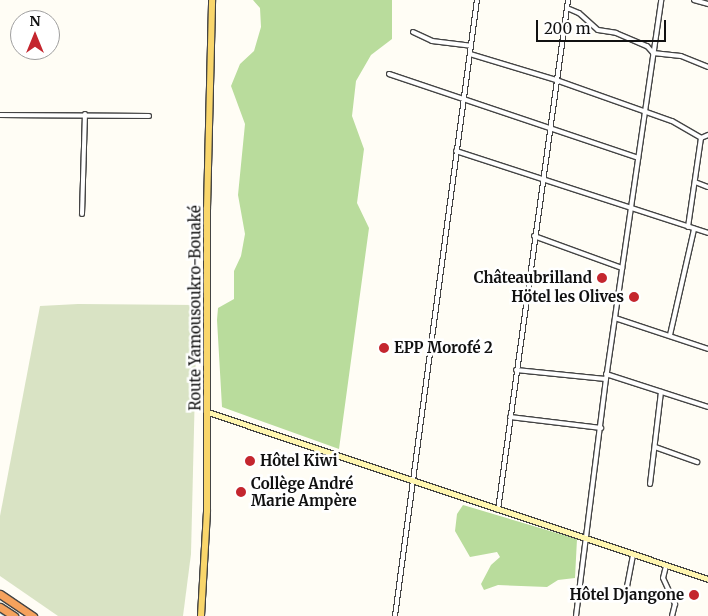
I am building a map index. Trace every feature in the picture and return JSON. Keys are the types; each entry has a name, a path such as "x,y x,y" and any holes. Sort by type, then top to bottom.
{"highway":[{"path":"0,594 33,616"},
{"path":"0,607 14,616"}],"main road":[{"name":"Route Yamousoukro-Bouaké","path":"201,616 206,539 208,412 207,210 212,0"}],"street":[{"path":"395,616 477,0"},
{"path":"498,510 534,236 568,0"},
{"path":"576,616 606,377 661,0"},
{"path":"694,0 708,4"},
{"path":"567,8 579,13 598,30 616,33 647,46 653,53 681,56 708,68"},
{"path":"413,32 432,40 472,46"},
{"path":"470,54 556,80 672,121 701,138"},
{"path":"389,74 638,158"},
{"path":"0,115 85,114 149,116"},
{"path":"82,214 85,114"},
{"path":"701,138 708,135"},
{"path":"688,227 701,138"},
{"path":"456,151 708,233"},
{"path":"695,182 708,187"},
{"path":"670,335 694,229"},
{"path":"534,236 622,268"},
{"path":"615,318 708,349"},
{"path":"516,370 606,377 708,407"},
{"path":"650,484 661,392"},
{"path":"208,412 708,579"},
{"path":"510,417 601,428"},
{"path":"655,447 697,462"},
{"path":"626,597 633,555"},
{"path":"666,566 663,578 675,604 672,616"}],"green space":[{"path":"253,0 392,0 392,39 371,55 356,81 352,116 364,149 357,203 369,228 339,449 222,407 218,308 234,299 234,271 241,256 245,234 238,195 245,124 231,86 240,64 254,51 261,27 260,8"},
{"path":"78,304 197,305 191,554 183,616 58,616 0,576 0,516 40,306"},
{"path":"463,505 577,539 575,578 558,580 547,587 498,585 484,590 481,584 491,565 500,557 497,552 470,557 455,531 457,514"}],"waterway":[{"path":"0,613 4,616"}],"place":[{"name":"Châteaubrilland","path":"602,278"},
{"name":"Hötel les Olives","path":"634,297"},
{"name":"EPP Morofé 2","path":"384,348"},
{"name":"Hôtel Kiwi","path":"250,461"},
{"name":"Collège André Marie Ampère","path":"241,492"},
{"name":"Hôtel Djangone","path":"694,595"}]}
